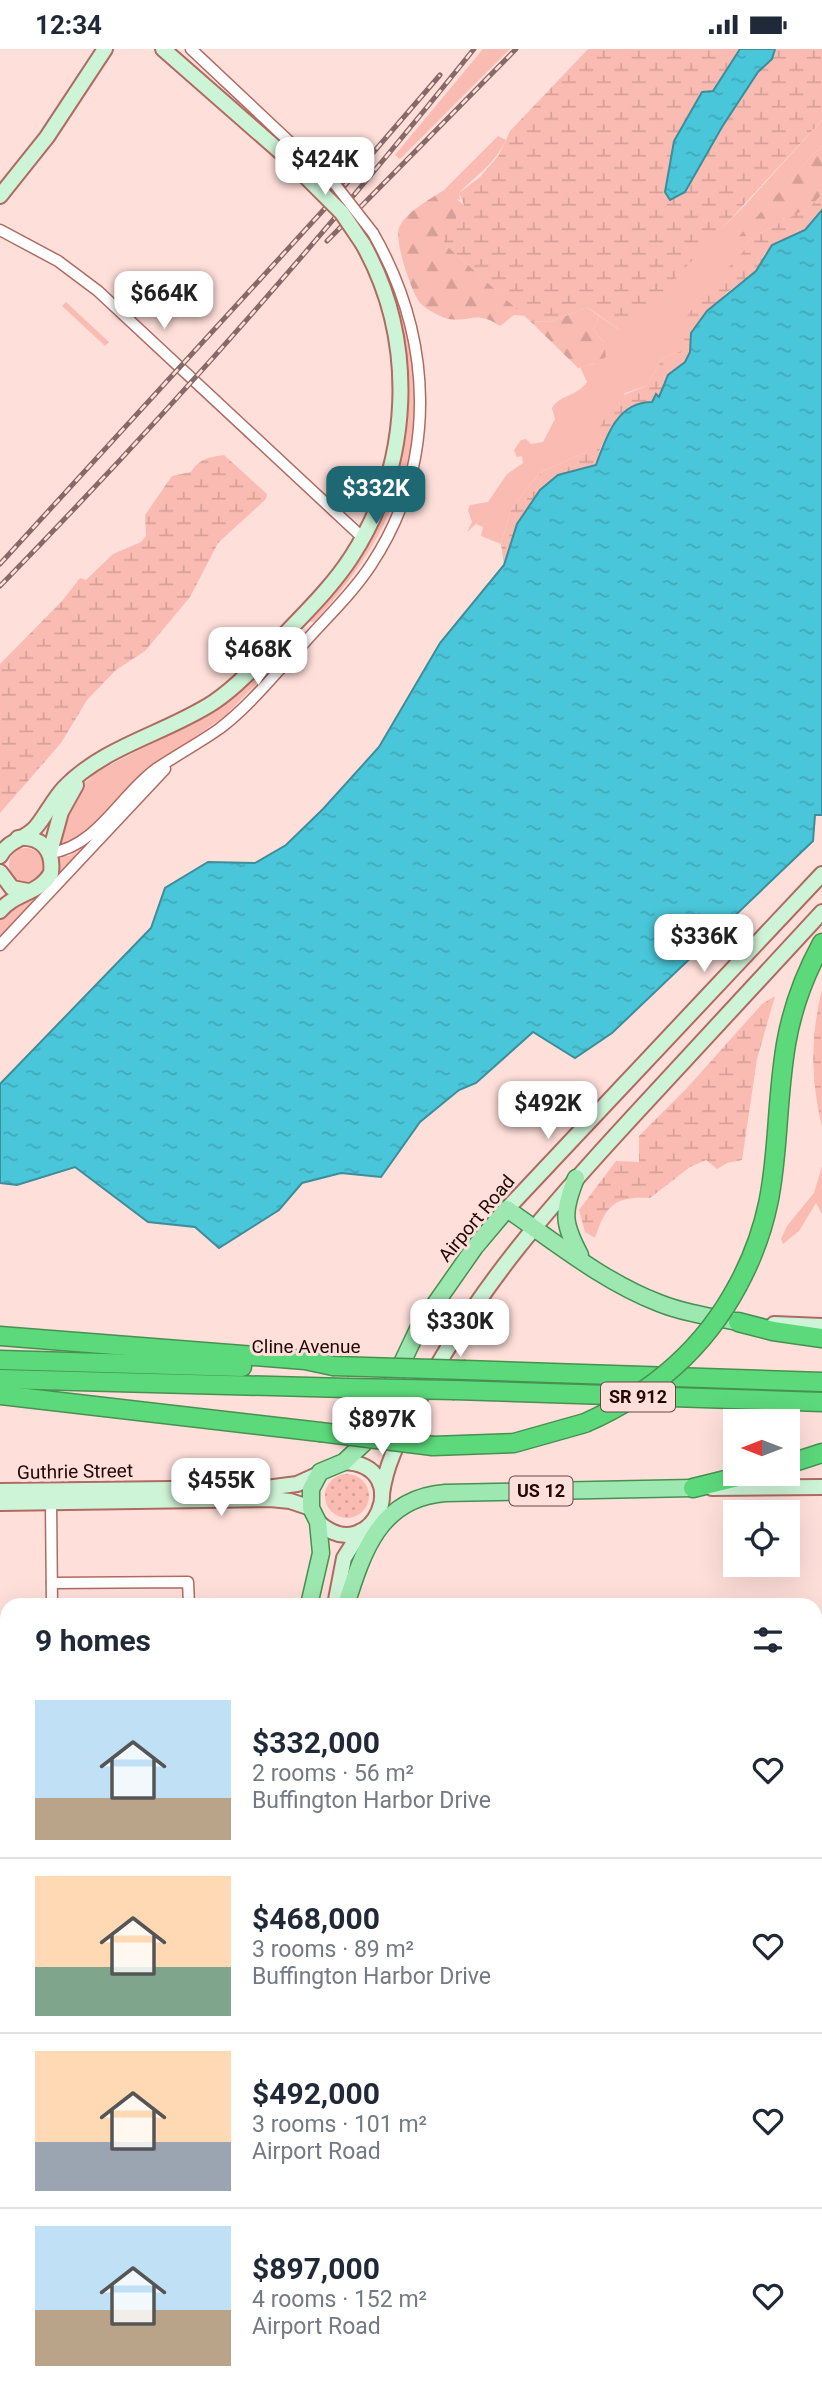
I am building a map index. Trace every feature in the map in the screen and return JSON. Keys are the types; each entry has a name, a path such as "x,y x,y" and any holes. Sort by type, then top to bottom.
{"highway":[{"path":"0,1395 433,1446 514,1443 585,1423 630,1400 675,1366 707,1333 738,1285 756,1247 772,1195 789,1028 800,990 822,943"},
{"path":"738,1322 773,1331 822,1338"},
{"path":"0,1336 304,1360 333,1366"},
{"name":"Cline Avenue","path":"0,1360 261,1368 333,1366 822,1382"},
{"name":"Cline Avenue","path":"0,1379 822,1402"},
{"path":"800,1460 822,1453"},
{"name":"US 12","path":"693,1489 723,1481"}],"main road":[{"path":"0,195 47,137 105,49"},
{"path":"0,856 10,842 36,828 63,789 91,767 218,699 323,592 363,538 390,475 399,427 400,363 391,314 368,239 325,195 290,151 163,49"},
{"path":"0,911 14,897 39,888 51,873 50,852 61,812 91,767"},
{"path":"18,838 36,839 50,852"},
{"path":"0,872 12,888 30,891"},
{"name":"Airport Road","path":"344,1462 364,1443 430,1310 507,1209 822,874"},
{"path":"336,1598 344,1559 379,1513 391,1456 451,1340 480,1295 534,1225 822,912"},
{"path":"576,1178 566,1206 566,1224 583,1261"},
{"path":"507,1209 616,1282 658,1303 738,1322 822,1326"},
{"path":"311,1598 319,1567 310,1489 317,1475 327,1466 355,1462 372,1472 382,1494"},
{"name":"Guthrie Street","path":"0,1490 266,1488 297,1484 317,1475"},
{"path":"693,1489 822,1487"},
{"name":"US 12","path":"365,1529 416,1498 445,1493 693,1489"},
{"name":"Guthrie Street","path":"0,1503 270,1499 290,1501 315,1515"},
{"path":"348,1598 364,1554 393,1511"},
{"path":"315,1515 339,1534 365,1529"}],"street":[{"path":"191,49 290,151"},
{"path":"0,230 58,261 98,291 363,538"},
{"path":"50,852 78,846 155,770 220,728 247,704 343,602 381,548 402,504 418,445 420,369 403,295 368,239"},
{"path":"0,945 182,754"},
{"path":"51,1502 52,1598"},
{"path":"52,1583 188,1582 189,1598"}],"green space":[{"path":"483,49 510,49 400,159 395,155"},
{"path":"588,49 740,49 713,92 674,141 665,192 670,199 685,192 722,127 758,72 772,59 775,49 822,49 822,120 629,329 620,330 587,307 551,322 530,321 445,244 441,232 456,230 456,213 464,205 459,193 480,177 499,155 510,131"},
{"path":"822,120 822,145 732,245 745,245 771,216 783,217 784,221 761,233 681,351 663,358 646,386 625,393 586,452 543,471 530,484 510,512 501,544 481,536 483,527 476,524 467,532 472,522 468,510 470,505 488,502 507,474 523,463 522,456 517,457 514,450 521,440 526,439 531,444 543,442 555,419 552,408 587,382 580,367 594,364 604,342 593,330 599,316 620,330 745,205"},
{"path":"498,136 506,140 496,156 459,193 460,200 454,199 444,190"},
{"path":"822,145 822,194 812,206 784,221 783,217 771,217 745,245 736,248 731,245"},
{"path":"444,190 464,205 456,231 445,244 525,316 514,315 500,326 480,318 449,319 426,308 417,299 401,255 399,228 412,211"},
{"path":"822,194 822,210 805,230 765,253 756,271 726,293 691,333 690,352 685,362 663,383 661,395 612,425 600,449 596,465 517,524 504,565 501,544 510,512 530,484 543,471 586,452 616,398 646,386 663,358 681,351 678,345 682,323 705,292 761,233 811,206"},
{"path":"376,252 399,303 412,352 416,400 411,447 398,493 377,537 349,580 314,622 310,622 310,615 378,522 399,464 405,435 407,371 403,333 396,302"},
{"path":"66,302 109,342 105,346 62,306"},
{"path":"587,307 599,316 593,330 604,342 606,357 578,368 530,321 551,322"},
{"path":"224,455 267,494 266,499 218,543 190,597 145,651 116,670 87,700 61,743 0,813 0,664 62,601 80,578 86,580 113,554 141,542 146,536 145,515 172,476 191,472 205,459"},
{"path":"291,643 291,648 225,716 146,771 86,834 70,843 57,844 61,824 79,789 95,773 184,726"},
{"path":"26,848 38,853 43,865 38,877 26,882 14,877 9,865 14,853"},
{"path":"80,850 82,852 0,941 0,917 24,897 57,855 69,856"},
{"path":"822,990 822,1127 813,1059 815,1025"},
{"path":"775,996 757,1059 742,1160 727,1163 717,1169 706,1160 690,1167 650,1198 628,1199 614,1205 603,1218 595,1238 585,1232 579,1210 616,1161 639,1162 639,1136 687,1088 762,1004"},
{"path":"822,1166 822,1214 816,1203 799,1231 783,1244 781,1239 787,1226 814,1193"},
{"path":"347,1474 362,1481 369,1496 362,1511 347,1518 332,1511 325,1496 332,1481"}],"water":[{"path":"740,49 775,49 772,59 758,72 722,127 685,192 670,200 665,192 674,141 702,92 713,91"},
{"path":"822,210 822,815 815,815 813,841 612,1033 575,1058 533,1032 476,1083 459,1090 420,1122 381,1177 341,1173 302,1183 279,1210 219,1248 195,1227 148,1222 75,1167 17,1185 0,1183 0,1084 151,928 165,888 208,862 255,863 286,845 323,809 379,747 440,643 504,565 517,524 540,490 558,475 596,465 615,423 630,408 652,402 656,394 659,397 668,375 685,362 690,352 691,333 707,311 756,271 772,245 805,230"}],"railway":[{"path":"0,586 124,456 244,323 361,187 474,49"},
{"path":"327,241 516,49"},
{"path":"0,564 328,205 440,75"}]}
